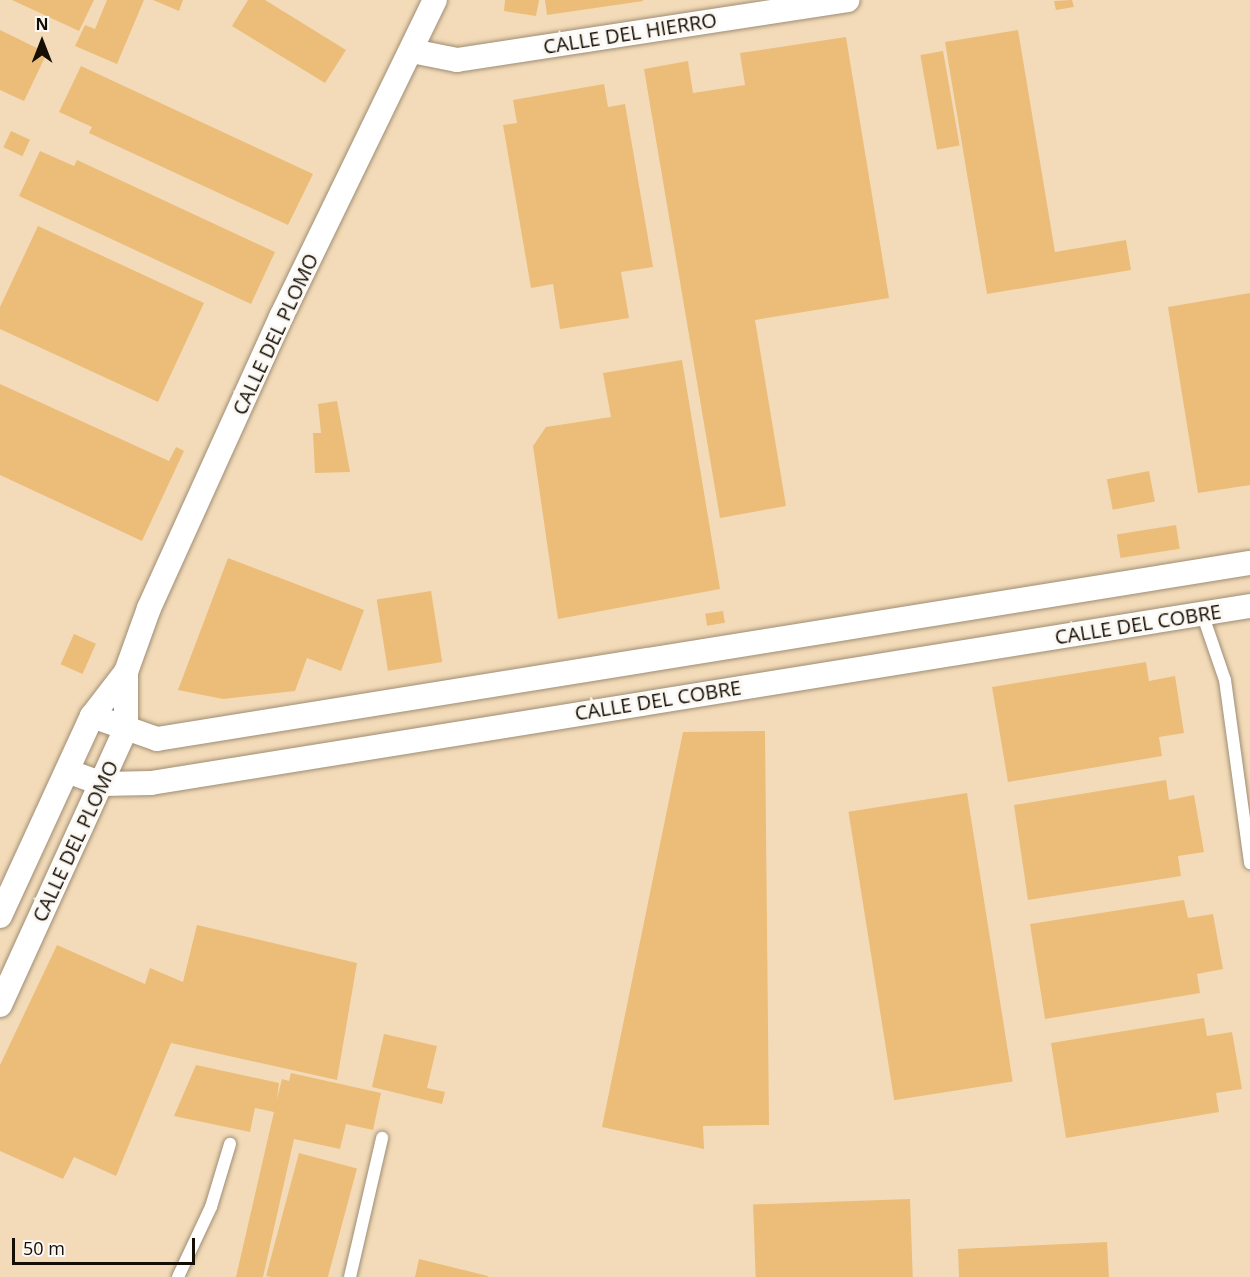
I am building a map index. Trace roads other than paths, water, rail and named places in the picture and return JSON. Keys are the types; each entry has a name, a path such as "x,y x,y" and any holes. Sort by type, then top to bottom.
{"street":[{"name":"CALLE DEL PLOMO","path":"0,916 92,716 126,672 149,608 281,317 435,0"},
{"name":"CALLE DEL HIERRO","path":"412,51 457,60 847,0"},
{"name":"CALLE DEL COBRE","path":"92,716 126,729 168,737 1250,562"},
{"name":"CALLE DEL COBRE","path":"68,771 103,784 151,783 1250,606"},
{"name":"CALLE DEL PLOMO","path":"0,1005 103,784 126,729 126,672"}],"lane":[{"path":"1202,613 1225,680 1250,863"},
{"path":"350,1277 382,1138"},
{"path":"178,1277 211,1207 230,1144"}]}
